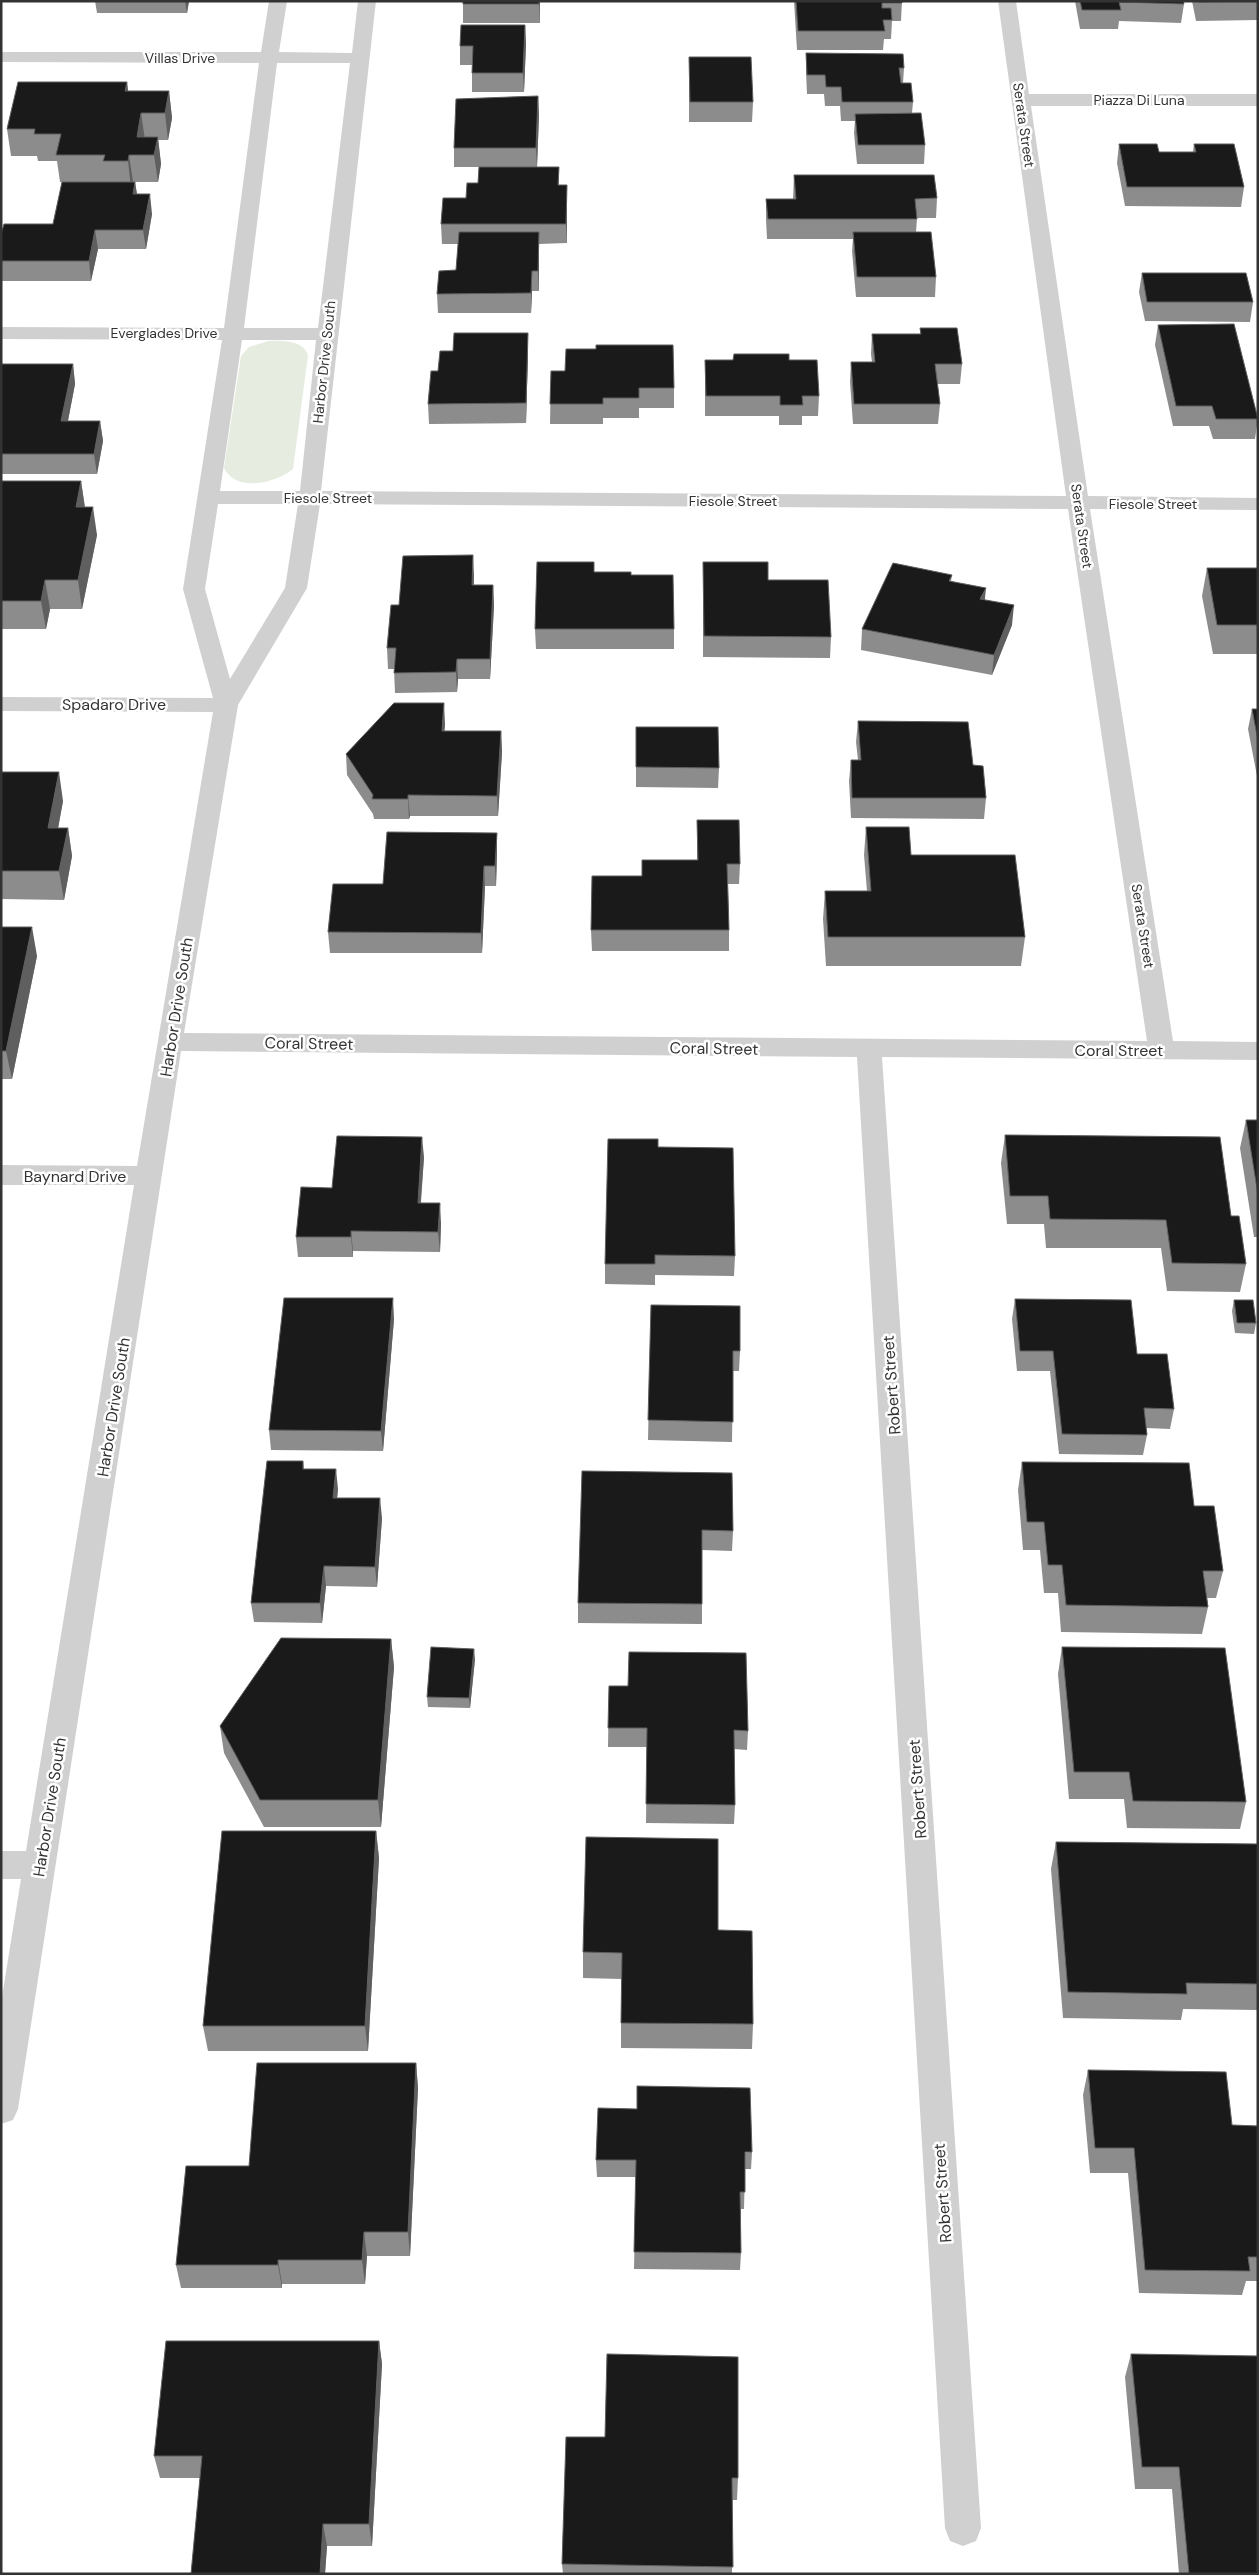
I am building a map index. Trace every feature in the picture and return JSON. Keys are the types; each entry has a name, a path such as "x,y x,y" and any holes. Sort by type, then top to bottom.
{"street":[{"name":"Harbor Drive South","path":"226,705 194,589 233,334 268,58 278,1"},
{"name":"Harbor Drive South","path":"1,2110 170,1042 226,705 296,588 310,498 327,334 367,1"},
{"name":"Serata Street","path":"1007,1 1078,503 1161,1050"},
{"name":"Villas Drive","path":"1,57 360,58"},
{"name":"Piazza Di Luna","path":"1021,100 1258,100"},
{"name":"Everglades Drive","path":"1,332 327,334"},
{"name":"Fiesole Street","path":"208,497 1258,504"},
{"name":"Spadaro Drive","path":"1,704 226,705"},
{"name":"Coral Street","path":"170,1042 1258,1051"},
{"name":"Robert Street","path":"869,1049 963,2528"},
{"name":"Baynard Drive","path":"1,1175 150,1176"},
{"path":"1,1865 40,1865"}],"shaded area":[{"path":"268,341 285,341 297,344 308,355 293,469 277,478 257,483 247,483 237,481 224,468 241,356 249,347"}],"building":[{"path":"463,1 539,1 539,4 463,4"},
{"path":"796,1 902,1 902,3 882,3 882,8 891,8 892,20 883,20 885,31 798,31"},
{"path":"1080,1 1183,1 1184,4 1119,2 1121,10 1082,10"},
{"path":"1199,1 1251,1 1199,2"},
{"path":"461,25 525,25 523,73 472,73 473,46 460,46"},
{"path":"806,53 903,54 904,68 899,68 901,83 911,83 913,102 842,102 841,87 826,87 825,75 807,75"},
{"path":"689,57 751,57 753,102 690,102"},
{"path":"18,82 127,82 125,91 169,91 165,113 141,113 137,137 158,137 154,155 129,155 128,161 103,161 105,155 56,155 61,134 34,134 35,129 7,129"},
{"path":"538,96 536,148 454,148 456,99"},
{"path":"921,113 925,145 858,145 855,114"},
{"path":"1119,144 1157,144 1159,152 1196,152 1194,144 1234,144 1244,187 1127,187"},
{"path":"479,167 559,167 558,185 567,185 566,224 441,224 443,198 466,198 467,183 478,183"},
{"path":"794,175 934,175 937,198 915,199 917,219 768,219 766,199 796,199"},
{"path":"62,182 135,182 133,194 150,194 143,230 95,230 89,261 1,261 1,234 4,224 53,224"},
{"path":"459,232 539,232 538,271 532,271 531,293 437,294 439,271 456,270"},
{"path":"853,232 931,232 936,277 857,277"},
{"path":"1142,273 1246,273 1253,302 1147,302"},
{"path":"1234,324 1258,419 1216,419 1212,406 1176,406 1158,325"},
{"path":"920,328 957,328 962,364 935,364 940,404 854,404 851,362 875,362 872,334 921,334"},
{"path":"454,333 528,333 526,403 428,404 431,371 438,371 440,351 453,351"},
{"path":"596,345 673,345 674,388 639,388 639,398 603,398 603,404 550,404 551,371 565,371 566,349 596,349"},
{"path":"734,354 789,354 789,360 817,360 819,396 802,396 803,405 780,405 780,396 706,396 705,360 733,360"},
{"path":"1,364 73,364 61,421 100,421 94,454 1,454"},
{"path":"1,481 81,481 76,507 93,507 78,580 45,580 41,601 1,601"},
{"path":"473,555 472,585 493,585 490,659 457,659 456,672 394,673 396,648 387,648 391,605 399,605 403,556"},
{"path":"537,562 594,562 594,572 631,572 631,575 673,575 674,629 535,629"},
{"path":"703,562 768,562 768,580 828,580 831,637 704,636"},
{"path":"893,563 952,575 949,581 986,588 980,599 1014,605 994,655 862,629"},
{"path":"1207,568 1258,568 1258,625 1217,625"},
{"path":"394,703 444,703 442,731 501,731 497,796 408,795 408,799 372,799 373,795 346,754"},
{"path":"1252,709 1258,709 1258,741"},
{"path":"858,721 968,722 973,765 983,766 986,798 852,798 851,760 861,760"},
{"path":"636,727 718,727 719,768 636,767"},
{"path":"1,772 59,772 48,828 68,828 59,871 1,871"},
{"path":"697,820 739,820 740,864 727,864 729,930 591,930 592,876 642,876 642,860 698,860"},
{"path":"866,827 909,827 911,855 1015,855 1025,937 828,937 825,891 871,891"},
{"path":"387,832 497,833 495,866 484,866 481,933 328,932 333,884 383,884"},
{"path":"1,927 32,927 6,1051 1,1051"},
{"path":"1246,1120 1258,1120 1258,1195"},
{"path":"1005,1135 1220,1137 1231,1216 1239,1216 1246,1264 1172,1263 1166,1220 1050,1219 1048,1196 1010,1196"},
{"path":"337,1136 422,1137 418,1203 440,1203 438,1232 351,1231 351,1237 296,1237 301,1187 332,1188"},
{"path":"608,1139 658,1139 658,1147 733,1148 735,1256 655,1255 655,1264 605,1264"},
{"path":"284,1298 393,1298 381,1431 269,1430"},
{"path":"1015,1299 1131,1300 1137,1354 1167,1354 1174,1409 1144,1408 1147,1435 1062,1434 1053,1351 1020,1351"},
{"path":"1234,1300 1253,1300 1256,1323 1237,1323"},
{"path":"651,1305 740,1306 740,1351 733,1351 733,1422 648,1420"},
{"path":"267,1461 303,1461 303,1469 336,1469 333,1498 380,1498 375,1567 324,1566 320,1603 251,1603"},
{"path":"1022,1462 1189,1463 1194,1506 1214,1506 1223,1571 1203,1571 1208,1607 1066,1605 1062,1565 1048,1565 1044,1522 1027,1522"},
{"path":"582,1471 732,1473 733,1531 702,1530 702,1604 578,1603"},
{"path":"281,1638 391,1639 378,1800 260,1800 220,1726"},
{"path":"431,1647 474,1649 469,1698 427,1697"},
{"path":"1062,1647 1225,1648 1246,1802 1133,1801 1129,1772 1074,1772"},
{"path":"629,1652 746,1653 748,1731 734,1730 735,1805 646,1804 647,1728 608,1728 609,1686 628,1686"},
{"path":"222,1831 376,1831 365,2026 203,2026"},
{"path":"586,1837 718,1839 718,1930 752,1931 753,2024 621,2023 622,1953 583,1952"},
{"path":"1056,1842 1258,1844 1258,1984 1186,1983 1187,1994 1068,1992"},
{"path":"257,2063 416,2063 408,2232 364,2232 362,2260 278,2260 278,2265 176,2265 186,2166 249,2166"},
{"path":"1088,2070 1226,2072 1232,2125 1258,2126 1258,2257 1248,2257 1250,2271 1145,2270 1134,2148 1095,2148"},
{"path":"637,2086 750,2088 752,2152 745,2152 745,2192 740,2192 741,2253 634,2252 636,2160 596,2160 598,2108 637,2109"},
{"path":"166,2341 379,2341 369,2524 323,2524 320,2574 191,2574 202,2456 154,2456"},
{"path":"607,2354 738,2357 738,2478 732,2478 733,2567 562,2564 566,2437 605,2437"},
{"path":"1131,2354 1258,2356 1258,2574 1189,2574 1179,2467 1142,2467"}]}
